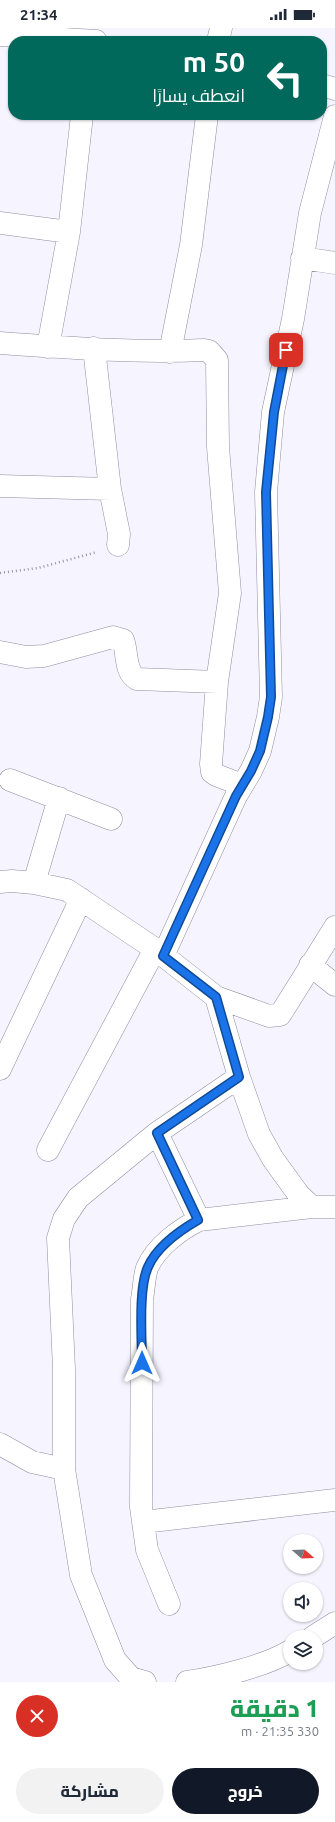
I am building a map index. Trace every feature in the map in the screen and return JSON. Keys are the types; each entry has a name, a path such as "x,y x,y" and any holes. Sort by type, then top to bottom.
{"street":[{"path":"0,35 30,36"},
{"path":"48,1150 159,952 260,751 271,697 266,492 274,412 293,319 310,213 335,116"},
{"path":"48,347 69,232 81,120"},
{"path":"170,352 191,245 206,120"},
{"path":"0,223 69,232"},
{"path":"302,258 335,263"},
{"path":"0,343 48,347 170,352 204,350 209,351 217,360 218,448 230,593 217,682 211,764 212,772 242,785"},
{"path":"94,348 110,489 119,534 118,545"},
{"path":"0,486 110,489"},
{"path":"0,652 26,657 44,656 118,638 123,640 130,673 136,679 217,682"},
{"path":"10,780 111,819"},
{"path":"34,883 59,798"},
{"path":"0,882 12,881 34,883 67,890 159,952 216,997 268,1016 275,1017 280,1015 335,927"},
{"path":"0,1069 81,899"},
{"path":"310,965 335,985"},
{"path":"216,997 239,1077 259,1134 273,1159 300,1195 312,1207"},
{"path":"145,1682 132,1678 115,1660 81,1575 64,1469 64,1369 58,1238 64,1219 78,1198 157,1133 239,1077"},
{"path":"157,1133 198,1220"},
{"path":"169,1604 147,1550 141,1507 142,1299 147,1268 157,1252 182,1228 198,1220 312,1207 335,1207"},
{"path":"0,1444 32,1462 64,1469"},
{"path":"143,1522 335,1500"},
{"path":"323,1631 335,1623"},
{"path":"187,1682 201,1680 276,1660 283,1656"}],"path":[{"path":"0,573 38,568 113,548 118,545"}],"route":[{"path":"142,1363 142,1299 147,1268 157,1252 182,1228 198,1220 157,1133 239,1077 216,997 163,956 236,796 256,761 260,751 268,717 271,697 268,640 266,492 274,412 286,350"}]}
